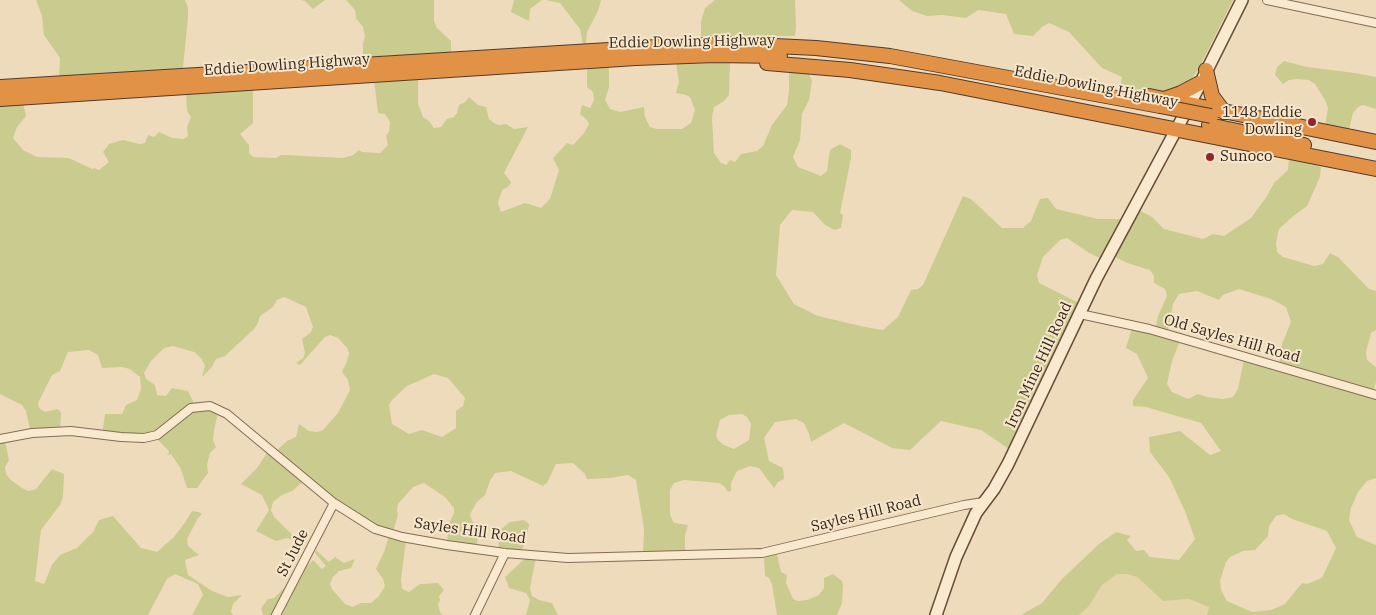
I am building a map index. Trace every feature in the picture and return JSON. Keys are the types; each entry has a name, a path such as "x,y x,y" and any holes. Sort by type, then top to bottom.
{"highway":[{"name":"Eddie Dowling Highway","path":"0,99 427,67 686,45 734,44 857,52 913,60 1376,150"},
{"path":"427,67 464,78 717,63 754,62 807,65 870,72 940,83 1376,169"},
{"name":"Eddie Dowling Highway","path":"54,84 427,67"},
{"path":"1160,107 1203,77 1212,96 1215,118"},
{"path":"0,81 54,84"},
{"path":"0,87 54,84"},
{"path":"1160,107 1190,104 1215,118 1376,142"},
{"name":"Eddie Dowling Highway","path":"1215,118 1376,160"}],"street":[{"path":"1176,129 1242,0"},
{"path":"1267,0 1376,23"},
{"name":"Iron Mine Hill Road","path":"936,615 956,557 976,513 994,489 1008,464 1096,279 1176,129"},
{"name":"Old Sayles Hill Road","path":"1080,314 1149,329 1376,395"},
{"name":"Sayles Hill Road","path":"0,439 32,433 71,431 121,438 151,436 164,431 191,408 210,406 226,414 334,503 365,524 388,533 447,545 506,553 568,558 762,553 964,505 984,502"},
{"name":"St Jude","path":"276,615 334,503"},
{"path":"475,615 506,553"}],"shaded area":[{"path":"1117,574 1137,577 1163,601 1189,599 1209,607 1207,615 1079,615 1089,606 1102,585"}],"green space":[{"path":"36,0 185,0 188,7 188,18 183,68 59,76 60,58 44,35 42,16"},
{"path":"301,0 325,0 313,9 305,1"},
{"path":"346,0 434,0 434,21 437,28 451,41 451,52 363,57 365,36 363,27 356,18 355,10"},
{"path":"514,0 542,0 530,9 529,21 511,12"},
{"path":"546,0 601,0 598,11 587,32 586,45 583,45 580,29 560,3"},
{"path":"715,0 795,0 795,36 701,36 701,22 705,8"},
{"path":"899,0 1233,0 1199,68 1191,80 1173,93 1152,94 1120,88 1122,77 1102,68 1069,32 1049,23 1033,36 1014,34 1006,14 978,10 966,18 942,15 927,16 912,11"},
{"path":"677,61 730,62 729,95 724,101 714,107 712,118 714,153 721,163 726,165 730,160 735,162 741,154 757,151 763,146 772,125 787,105 789,69 805,65 812,81 809,100 802,114 800,140 793,157 798,167 821,176 827,171 830,150 840,144 851,150 851,158 840,213 843,215 841,228 834,230 824,224 813,212 792,210 780,225 776,275 794,304 818,316 883,330 898,317 911,290 918,289 923,285 963,196 971,199 1002,228 1023,228 1031,221 1040,199 1048,198 1056,209 1098,219 1126,219 1137,209 1152,217 1164,229 1203,239 1213,234 1224,236 1251,218 1274,183 1288,170 1289,157 1321,167 1320,177 1307,206 1279,229 1276,243 1277,252 1283,257 1314,266 1323,264 1330,253 1338,257 1369,289 1376,291 1376,330 1371,333 1366,352 1367,360 1376,367 1376,382 1373,392 1376,394 1376,478 1367,481 1358,492 1351,508 1349,520 1357,537 1376,545 1376,615 1207,615 1209,607 1189,599 1163,601 1137,577 1117,574 1102,585 1089,606 1079,615 1021,615 1042,603 1062,579 1099,544 1116,532 1131,536 1127,540 1136,551 1144,550 1150,557 1179,560 1195,539 1185,511 1169,477 1150,452 1149,437 1180,431 1210,455 1221,451 1201,423 1146,407 1133,406 1133,400 1148,378 1137,354 1126,348 1132,328 1155,330 1158,316 1167,296 1165,289 1154,283 1154,276 1150,270 1127,263 1112,255 1106,261 1089,253 1067,238 1060,240 1043,257 1037,275 1039,283 1083,305 1012,451 981,430 941,421 910,450 892,448 844,423 811,442 804,423 796,419 775,422 764,438 769,461 783,468 784,479 778,482 774,488 759,468 750,466 737,471 731,483 731,491 728,492 719,483 684,480 674,483 670,490 670,515 674,523 688,525 685,536 685,556 643,554 644,529 636,480 628,475 587,479 585,474 573,463 556,464 547,483 543,486 511,471 495,473 485,495 477,502 470,514 472,521 478,528 477,548 447,544 449,523 454,513 454,508 445,497 424,483 413,487 398,504 398,514 393,533 406,541 401,579 402,589 409,592 420,584 438,583 444,590 439,596 438,604 443,615 263,615 261,608 268,599 274,598 313,560 322,569 326,566 315,553 316,550 329,562 335,557 344,563 355,559 351,568 339,571 333,577 330,584 345,604 353,607 361,603 371,603 379,596 385,586 383,579 376,569 389,536 305,480 292,491 282,495 273,502 271,510 274,517 301,543 287,538 276,541 256,531 269,510 262,495 241,484 257,468 269,450 275,452 287,441 296,437 299,424 309,431 317,432 323,430 338,413 350,390 348,380 342,372 349,353 338,338 330,335 325,337 300,365 296,363 303,358 305,353 302,339 311,332 313,327 306,307 284,297 277,300 273,307 260,316 254,329 225,356 216,359 212,367 202,377 205,365 194,352 173,346 164,348 151,361 144,373 146,379 155,385 157,395 166,396 172,388 188,391 196,407 218,412 213,440 216,447 210,453 207,465 208,473 197,488 187,488 181,469 171,454 168,455 169,451 156,438 102,435 105,414 122,414 126,405 137,400 141,389 140,377 130,369 122,367 102,368 98,355 89,350 68,352 60,371 52,375 38,403 39,408 45,412 58,409 61,413 60,433 31,434 26,411 22,405 0,394 0,102 23,103 26,116 17,127 13,138 23,150 37,157 69,158 92,169 99,170 109,162 103,152 109,144 123,140 140,144 145,143 148,135 154,137 159,132 172,138 184,139 188,136 187,127 191,117 187,111 186,91 253,86 253,123 240,134 249,145 249,153 253,157 276,158 286,155 343,158 353,155 359,150 362,152 380,153 388,145 386,135 389,132 390,122 385,114 378,113 374,80 418,77 418,103 423,117 434,128 441,127 447,119 454,117 459,105 469,97 478,105 486,107 489,119 494,123 499,125 506,124 514,129 528,127 504,173 511,182 509,186 502,190 498,203 501,212 525,203 541,208 550,199 559,170 553,158 567,143 573,145 589,124 580,114 582,105 590,108 594,100 593,92 587,87 587,67 609,66 609,87 605,100 610,109 620,112 644,107 645,117 650,127 657,129 682,129 691,123 695,110 690,97 676,93 679,82","holes":["1239,289 1271,299 1286,307 1291,322 1282,344 1279,365 1244,359 1238,389 1233,397 1223,399 1198,394 1188,399 1172,392 1167,384 1172,361 1180,341 1167,335 1173,304 1179,294 1197,291 1219,300 1223,295","434,374 448,378 465,398 463,406 456,411 456,428 442,437 422,430 409,434 392,424 389,405 407,386","742,414 747,417 751,424 749,440 734,449 724,445 718,440 716,435 720,420 729,415","1284,514 1292,519 1327,531 1336,548 1322,578 1307,584 1302,583 1285,604 1271,610 1252,612 1227,601 1221,590 1220,581 1226,562 1230,557 1243,551 1255,550 1268,536 1269,526 1276,516"]},
{"path":"1284,61 1307,67 1376,77 1376,109 1363,105 1358,107 1353,113 1348,134 1325,126 1328,108 1315,84 1309,80 1296,79 1289,80 1283,84 1275,75 1277,67"},
{"path":"0,441 5,441 9,460 5,467 6,474 22,488 29,491 36,489 52,469 64,474 63,497 60,505 41,530 35,581 44,584 52,565 60,555 77,548 93,532 99,520 113,516 141,548 157,552 174,537 192,511 199,512 202,514 187,539 188,546 199,555 185,560 188,575 212,591 228,597 242,595 233,604 231,612 233,615 192,615 203,595 198,584 175,574 167,579 148,615 0,615"},
{"path":"524,520 529,526 520,553 498,550 500,530 510,522"},
{"path":"530,554 536,557 530,588 532,596 552,603 558,615 526,615 530,600 526,593 509,588 505,577"},
{"path":"777,554 781,572 787,575 786,583 793,599 798,601 807,600 819,595 824,588 824,578 833,574 842,581 842,603 837,615 777,615 772,584 769,578 765,576 764,556"}],"place":[{"name":"1148 Eddie Dowling","path":"1312,122"},
{"name":"Sunoco","path":"1210,157"}]}
